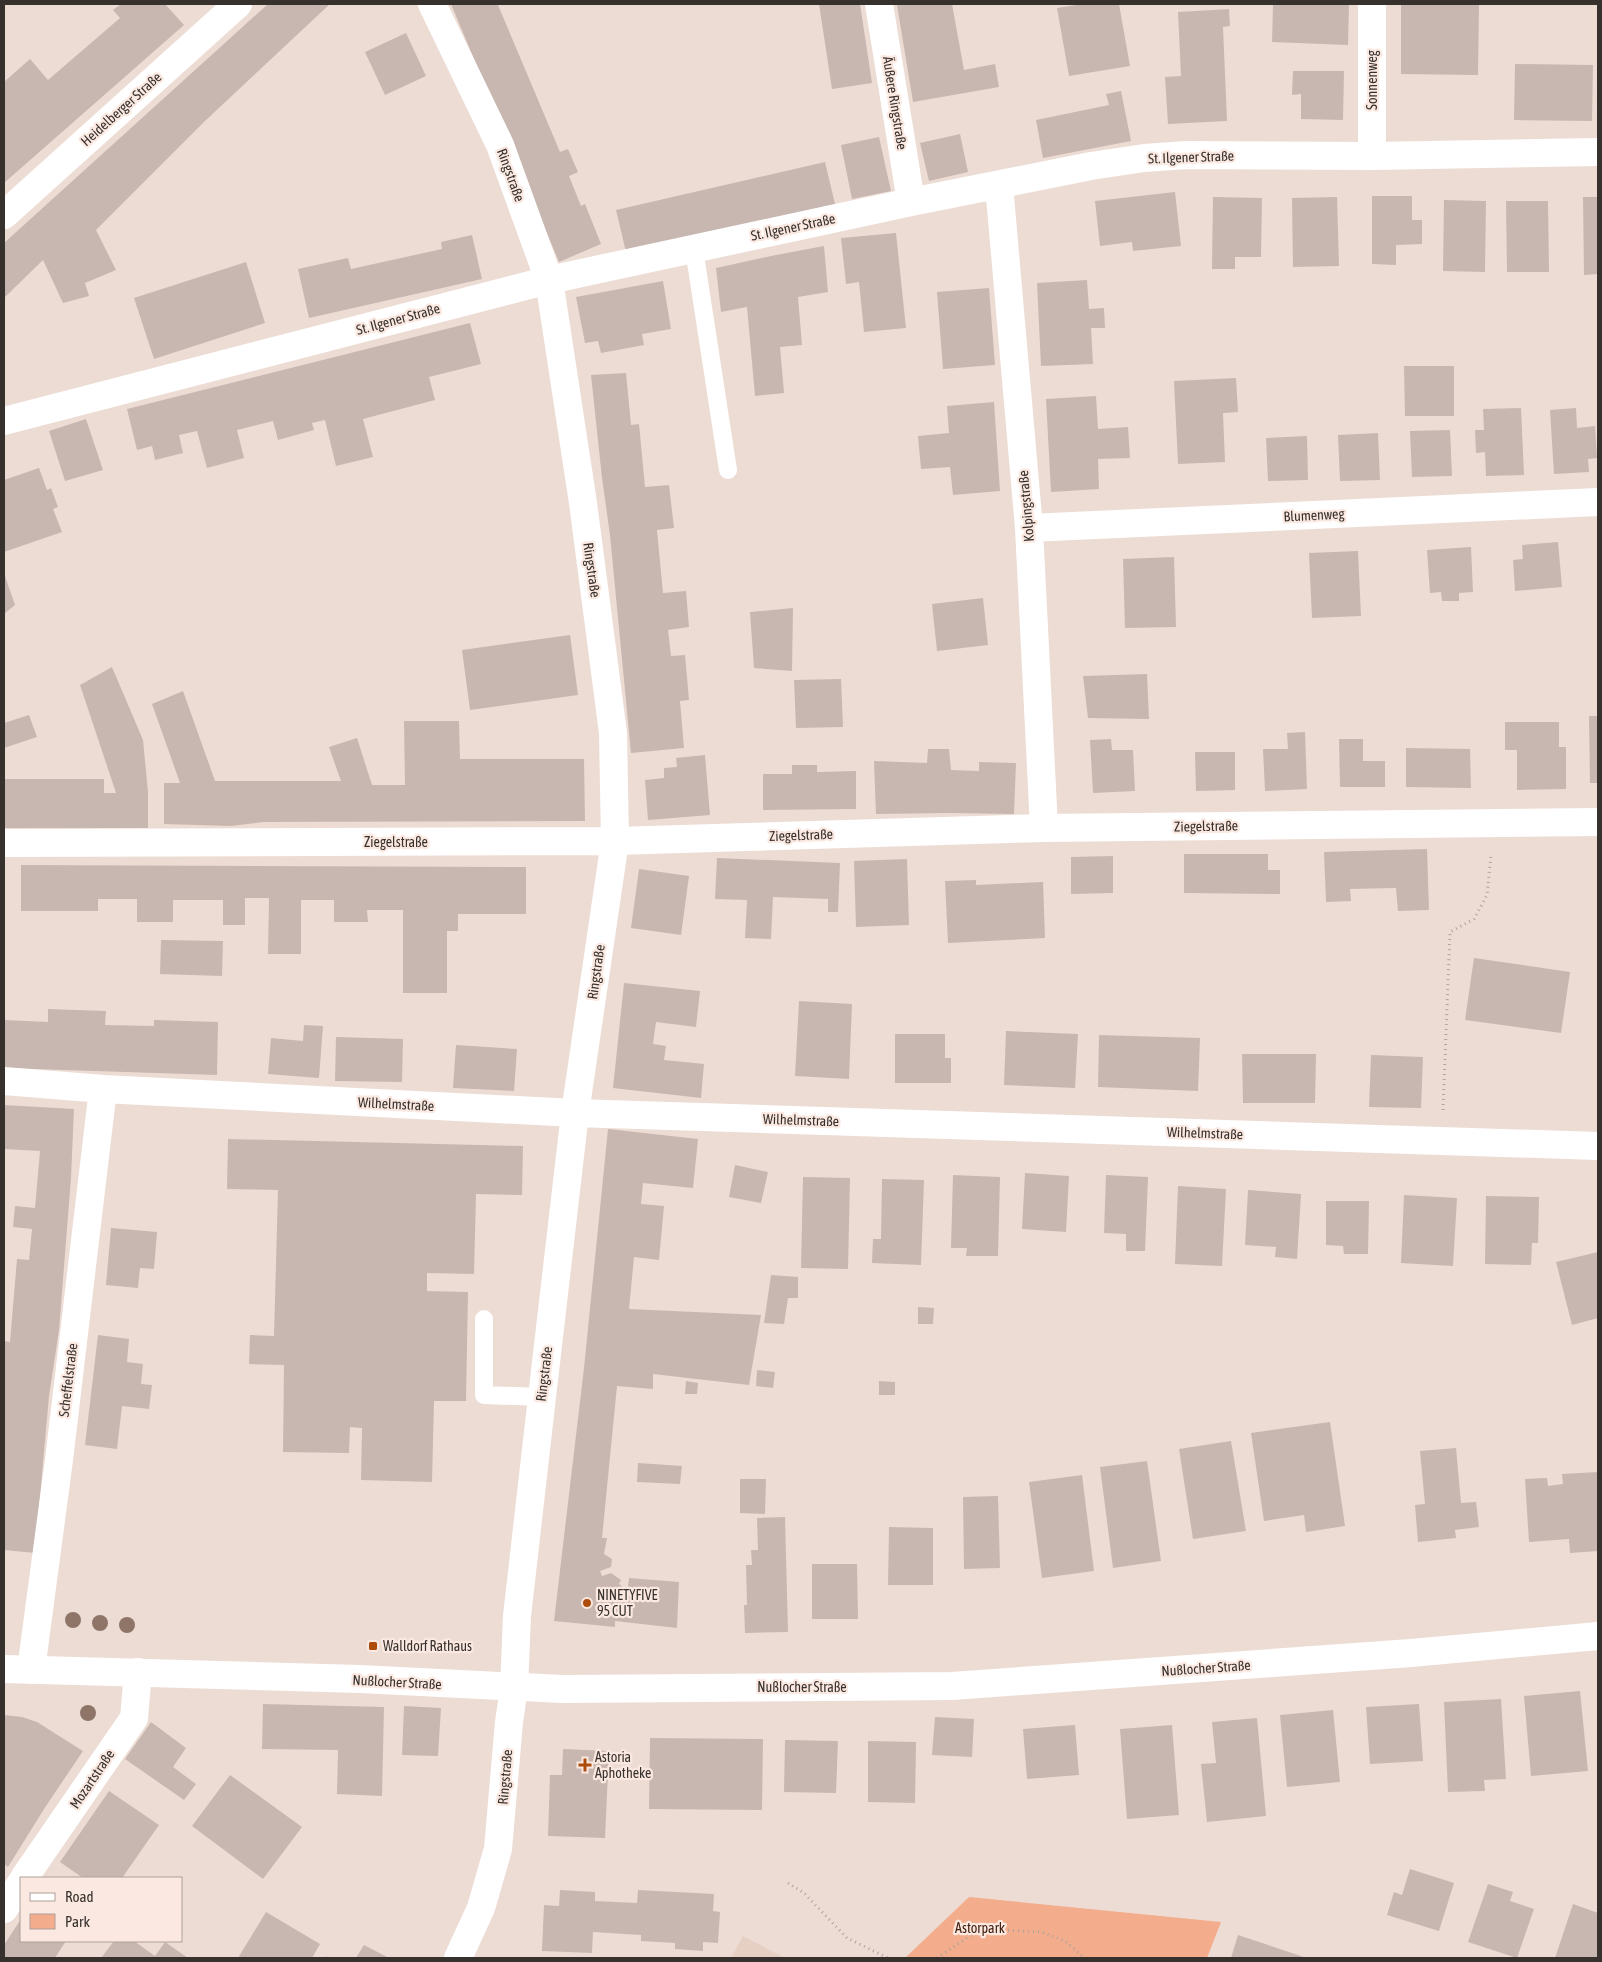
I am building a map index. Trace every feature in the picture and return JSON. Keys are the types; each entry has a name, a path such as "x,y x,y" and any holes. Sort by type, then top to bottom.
{"street":[{"name":"Heidelberger Straße","path":"4,214 238,4"},
{"name":"Ringstraße","path":"432,4 500,145 549,280 583,503 613,734 615,842 575,1113 542,1397 518,1616 514,1688 498,1849 481,1908 458,1958"},
{"name":"Äußere Ringstraße","path":"879,4 910,202"},
{"name":"Sonnenweg","path":"1372,4 1372,156"},
{"name":"St. Ilgener Straße","path":"4,422 549,280 910,202 1091,166 1144,158 1187,155 1372,156 1598,152"},
{"name":"Kolpingstraße","path":"999,185 1029,528 1044,828"},
{"name":"Blumenweg","path":"1029,528 1598,502"},
{"name":"Ziegelstraße","path":"4,843 615,842 1044,828 1598,822"},
{"name":"Wilhelmstraße","path":"4,1082 103,1089 575,1113 1598,1146"},
{"name":"Scheffelstraße","path":"31,1670 59,1460 103,1089"},
{"name":"Nußlocher Straße","path":"4,1670 360,1679 562,1689 952,1686 1411,1653 1598,1636"},
{"name":"Mozartstraße","path":"25,1877 134,1718 138,1672"},
{"path":"4,1908 20,1884"}],"lane":[{"path":"694,249 728,470"},
{"path":"484,1319 484,1395 542,1397"}],"path":[{"path":"1442,1141 1450,932 1474,919 1487,895 1491,848 1490,823"},
{"path":"788,1883 804,1893 847,1938 888,1958"},
{"path":"937,1958 980,1929 1042,1932 1065,1941 1085,1958"}],"shaded area":[{"path":"743,1936 785,1958 731,1958"}],"green space":[{"name":"Astorpark","path":"969,1897 1221,1922 1207,1958 905,1958"}],"building":[{"path":"121,4 165,4 184,25 4,183 4,82 30,59 48,80 120,18 113,10"},
{"path":"268,4 330,4 206,120 96,230 116,270 85,283 89,296 63,303 43,260 4,298 4,243"},
{"path":"451,4 501,4 498,5 560,152 568,149 578,172 569,176 581,206 585,204 601,244 559,262"},
{"path":"819,4 860,4 872,83 832,89"},
{"path":"952,4 964,70 995,64 999,87 913,102 897,5"},
{"path":"1083,4 1119,4 1130,66 1069,76 1057,8"},
{"path":"1273,4 1349,4 1348,45 1272,42"},
{"path":"1401,4 1479,4 1478,75 1401,74"},
{"path":"1229,9 1230,26 1223,27 1227,121 1168,124 1165,77 1181,76 1178,12"},
{"path":"406,33 426,76 385,95 365,52"},
{"path":"1515,64 1593,65 1592,121 1514,120"},
{"path":"1293,71 1344,71 1343,120 1301,119 1301,94 1292,95"},
{"path":"1121,91 1131,141 1043,158 1036,120 1109,105 1106,94"},
{"path":"960,134 968,172 929,181 920,143"},
{"path":"879,137 891,191 852,199 841,145"},
{"path":"825,162 835,204 626,252 616,210"},
{"path":"1175,192 1181,246 1133,251 1132,242 1100,246 1095,201"},
{"path":"1372,196 1412,196 1412,220 1422,220 1422,244 1396,245 1396,265 1372,264"},
{"path":"1213,197 1262,198 1261,257 1235,257 1235,269 1212,269"},
{"path":"1337,197 1339,266 1293,267 1292,198"},
{"path":"1583,197 1598,197 1598,274 1584,275"},
{"path":"1444,200 1486,201 1485,272 1443,271"},
{"path":"1506,201 1548,201 1549,272 1507,272"},
{"path":"896,233 906,328 864,332 859,282 846,284 841,238"},
{"path":"472,235 482,279 309,318 298,269 348,258 351,269 442,249 441,242"},
{"path":"824,246 828,292 798,297 802,345 780,347 784,393 755,396 747,307 721,312 716,268"},
{"path":"246,262 265,323 154,359 134,298"},
{"path":"1087,280 1089,309 1104,308 1105,328 1091,328 1093,364 1041,366 1037,283"},
{"path":"663,281 671,329 642,334 644,345 601,353 598,341 585,343 576,297"},
{"path":"989,288 995,365 943,369 937,292"},
{"path":"470,323 481,364 429,377 435,400 363,419 373,457 336,466 325,420 312,423 314,430 278,440 273,421 237,430 244,458 207,468 197,431 179,435 183,453 155,460 152,446 137,450 127,409"},
{"path":"1404,366 1454,366 1454,416 1405,416"},
{"path":"626,373 631,425 639,424 645,487 669,485 674,528 657,530 663,593 686,591 689,627 668,630 671,656 685,655 689,700 680,701 684,748 631,753 610,535 591,375"},
{"path":"1236,378 1238,412 1223,413 1225,462 1178,464 1174,381"},
{"path":"1096,396 1098,429 1128,427 1130,458 1098,459 1099,489 1051,492 1046,399"},
{"path":"994,402 1000,491 953,495 950,467 921,469 918,436 949,433 947,406"},
{"path":"1521,408 1524,475 1486,476 1485,452 1476,453 1475,430 1484,430 1483,409"},
{"path":"1576,408 1577,428 1595,426 1597,458 1588,459 1589,472 1554,474 1550,410"},
{"path":"86,419 103,470 65,481 49,431"},
{"path":"1450,430 1452,476 1412,477 1410,431"},
{"path":"1378,433 1380,480 1340,481 1338,435"},
{"path":"1307,436 1308,480 1268,481 1266,438"},
{"path":"39,468 47,490 51,488 58,507 53,509 62,532 4,552 4,480"},
{"path":"1558,542 1562,587 1515,591 1513,560 1523,559 1522,545"},
{"path":"1471,547 1473,592 1459,593 1459,601 1442,601 1441,592 1430,593 1427,550"},
{"path":"1358,551 1361,616 1312,618 1309,553"},
{"path":"1174,557 1176,627 1125,628 1123,559"},
{"path":"4,573 15,605 4,614"},
{"path":"983,598 988,645 937,651 932,604"},
{"path":"793,608 792,671 754,668 750,612"},
{"path":"570,635 578,695 470,710 462,650"},
{"path":"112,667 143,740 148,792 148,828 4,828 4,779 104,779 104,793 116,793 80,685"},
{"path":"1147,674 1149,719 1088,718 1083,676"},
{"path":"841,679 843,727 796,728 794,680"},
{"path":"183,691 215,781 341,781 329,747 357,738 372,785 405,785 404,721 459,721 460,759 584,759 585,821 263,822 231,826 164,824 164,783 180,783 152,704"},
{"path":"29,715 37,737 4,748 4,723"},
{"path":"1589,716 1598,716 1598,783 1590,783"},
{"path":"1505,722 1559,722 1559,747 1566,747 1566,789 1517,790 1517,750 1505,750"},
{"path":"1305,732 1307,789 1265,791 1263,749 1288,749 1287,733"},
{"path":"1111,739 1112,750 1133,750 1135,791 1093,793 1090,740"},
{"path":"1339,739 1363,739 1363,761 1385,761 1385,787 1340,787"},
{"path":"1406,748 1470,749 1471,788 1406,787"},
{"path":"928,749 949,749 951,770 979,771 979,762 1016,763 1014,814 876,814 874,761 927,763"},
{"path":"1195,752 1235,752 1235,790 1196,791"},
{"path":"705,755 710,815 648,820 645,780 664,778 664,768 677,767 676,758"},
{"path":"792,765 817,765 817,772 856,771 856,809 763,810 763,774 792,774"},
{"path":"1427,849 1429,910 1398,911 1396,888 1350,889 1351,901 1326,902 1324,852"},
{"path":"1184,854 1268,854 1268,870 1280,870 1280,894 1184,893"},
{"path":"1113,856 1113,893 1071,894 1071,857"},
{"path":"717,858 840,863 838,912 828,912 828,899 773,897 771,939 745,938 747,900 715,899"},
{"path":"907,859 909,925 856,927 854,861"},
{"path":"21,865 526,867 526,914 458,914 458,931 447,931 447,993 403,993 403,910 367,910 368,922 334,922 334,900 301,900 301,954 268,954 269,898 245,898 245,925 223,925 223,900 173,900 173,922 137,922 137,899 98,899 98,911 21,911"},
{"path":"639,869 689,876 681,935 631,928"},
{"path":"976,880 976,885 1043,882 1045,938 948,943 945,881"},
{"path":"161,940 223,941 222,976 160,974"},
{"path":"1474,958 1570,972 1561,1033 1465,1020"},
{"path":"624,983 700,991 696,1027 656,1022 653,1044 666,1046 664,1060 704,1064 701,1098 613,1088"},
{"path":"799,1001 852,1004 849,1079 795,1076"},
{"path":"48,1009 106,1011 105,1025 154,1026 154,1020 218,1022 217,1075 4,1068 4,1020 48,1022"},
{"path":"304,1025 323,1026 319,1078 268,1074 271,1038 303,1041"},
{"path":"1006,1031 1078,1034 1075,1088 1004,1085"},
{"path":"895,1034 945,1034 945,1058 951,1058 951,1083 895,1083"},
{"path":"1099,1035 1200,1038 1198,1091 1098,1087"},
{"path":"336,1037 403,1039 402,1082 335,1081"},
{"path":"456,1045 517,1049 514,1091 453,1088"},
{"path":"1242,1054 1316,1054 1315,1103 1243,1103"},
{"path":"1371,1055 1423,1057 1421,1108 1369,1107"},
{"path":"4,1105 74,1109 71,1178 59,1330 49,1396 35,1553 4,1550 4,1341 10,1342 17,1259 29,1260 32,1229 13,1227 15,1206 35,1208 40,1151 4,1149"},
{"path":"608,1129 698,1139 693,1188 643,1183 641,1204 664,1206 659,1260 634,1257 629,1309 761,1315 749,1385 653,1374 653,1389 617,1386 602,1538 607,1538 604,1554 612,1559 611,1567 600,1571 602,1576 611,1573 621,1580 619,1584 624,1588 628,1587 629,1578 679,1582 677,1628 615,1621 615,1627 554,1621 584,1368"},
{"path":"228,1139 523,1146 522,1195 476,1194 474,1274 427,1273 427,1291 468,1292 466,1401 434,1401 432,1482 361,1480 362,1428 350,1427 349,1453 283,1452 284,1365 249,1364 250,1335 274,1336 278,1190 227,1189"},
{"path":"735,1165 768,1172 761,1203 729,1197"},
{"path":"1025,1173 1069,1176 1066,1232 1022,1229"},
{"path":"953,1175 1000,1177 998,1256 966,1256 967,1248 951,1248"},
{"path":"1106,1175 1148,1177 1145,1251 1126,1251 1126,1234 1104,1233"},
{"path":"803,1177 850,1178 848,1269 801,1268"},
{"path":"882,1179 924,1180 921,1265 872,1263 873,1239 881,1239"},
{"path":"1178,1186 1226,1189 1222,1266 1175,1264"},
{"path":"1248,1190 1301,1194 1297,1259 1275,1257 1276,1247 1245,1245"},
{"path":"1404,1195 1457,1198 1453,1266 1401,1263"},
{"path":"1486,1196 1539,1197 1538,1243 1532,1243 1531,1265 1485,1264"},
{"path":"1326,1201 1369,1201 1368,1254 1344,1254 1343,1246 1326,1245"},
{"path":"111,1228 157,1232 154,1269 140,1268 138,1288 106,1285"},
{"path":"1598,1252 1598,1318 1572,1325 1556,1262"},
{"path":"771,1275 798,1277 798,1298 788,1298 784,1324 764,1323"},
{"path":"918,1307 934,1308 933,1324 918,1324"},
{"path":"98,1335 129,1339 127,1362 143,1364 141,1384 152,1385 149,1409 122,1406 117,1449 85,1445"},
{"path":"757,1370 775,1372 773,1388 756,1386"},
{"path":"686,1381 698,1383 697,1394 685,1394"},
{"path":"879,1381 895,1382 895,1395 879,1395"},
{"path":"1330,1422 1345,1526 1306,1532 1304,1515 1264,1521 1251,1433"},
{"path":"1231,1441 1246,1531 1193,1539 1179,1449"},
{"path":"1456,1448 1461,1503 1476,1502 1479,1527 1455,1530 1456,1538 1418,1542 1415,1505 1425,1504 1420,1451"},
{"path":"1147,1461 1161,1561 1113,1568 1100,1467"},
{"path":"638,1463 682,1466 680,1484 637,1482"},
{"path":"1598,1472 1598,1551 1570,1553 1569,1539 1529,1542 1525,1479 1547,1478 1548,1486 1563,1484 1562,1474"},
{"path":"1082,1475 1094,1571 1042,1578 1029,1482"},
{"path":"740,1479 766,1479 765,1514 740,1513"},
{"path":"998,1496 1000,1568 964,1569 963,1497"},
{"path":"785,1517 788,1632 745,1633 744,1605 747,1605 746,1565 752,1565 751,1550 758,1550 757,1518"},
{"path":"889,1527 933,1528 933,1585 888,1585"},
{"path":"812,1564 857,1564 858,1619 812,1619"},
{"path":"1580,1691 1588,1771 1531,1776 1524,1696"},
{"path":"1501,1699 1506,1779 1484,1780 1485,1791 1448,1792 1444,1702"},
{"path":"263,1704 384,1707 382,1796 337,1794 338,1750 262,1749"},
{"path":"1419,1704 1423,1761 1370,1764 1366,1707"},
{"path":"404,1706 441,1708 438,1756 402,1755"},
{"path":"1333,1710 1340,1782 1287,1787 1280,1715"},
{"path":"4,1715 22,1717 37,1722 83,1751 8,1867 4,1864"},
{"path":"935,1717 974,1719 972,1757 932,1755"},
{"path":"1257,1718 1266,1816 1207,1822 1201,1764 1216,1763 1212,1722"},
{"path":"151,1722 186,1748 173,1767 196,1784 184,1800 125,1759"},
{"path":"1075,1725 1079,1775 1027,1779 1023,1729"},
{"path":"1172,1725 1179,1815 1127,1819 1120,1729"},
{"path":"650,1738 763,1739 762,1810 649,1809"},
{"path":"785,1740 838,1741 836,1793 784,1792"},
{"path":"868,1741 916,1742 915,1803 868,1802"},
{"path":"563,1749 609,1751 605,1838 548,1836 550,1775 562,1775"},
{"path":"230,1775 302,1827 263,1879 192,1826"},
{"path":"109,1791 159,1825 123,1877 82,1877 60,1862"},
{"path":"1410,1869 1454,1883 1439,1931 1387,1915 1394,1892 1402,1895"},
{"path":"1488,1884 1513,1892 1510,1901 1534,1909 1517,1958 1468,1942"},
{"path":"560,1890 595,1892 595,1901 637,1903 638,1890 714,1894 713,1911 720,1912 718,1943 703,1942 703,1951 675,1949 675,1943 641,1941 641,1935 593,1932 592,1953 542,1951 544,1905 559,1906"},
{"path":"1573,1904 1598,1913 1598,1958 1555,1958"},
{"path":"266,1912 320,1944 312,1958 238,1958"},
{"path":"20,1921 20,1942 65,1942 55,1958 4,1958 4,1945"},
{"path":"1238,1935 1307,1958 1231,1958"},
{"path":"113,1942 135,1942 155,1956 165,1942 188,1958 101,1958"},
{"path":"364,1945 389,1958 356,1958"}],"place":[{"name":"NINETYFIVE 95 CUT","path":"587,1603"},
{"name":"Walldorf Rathaus","path":"373,1646"},
{"name":"Astoria Aphotheke","path":"585,1765"}]}
